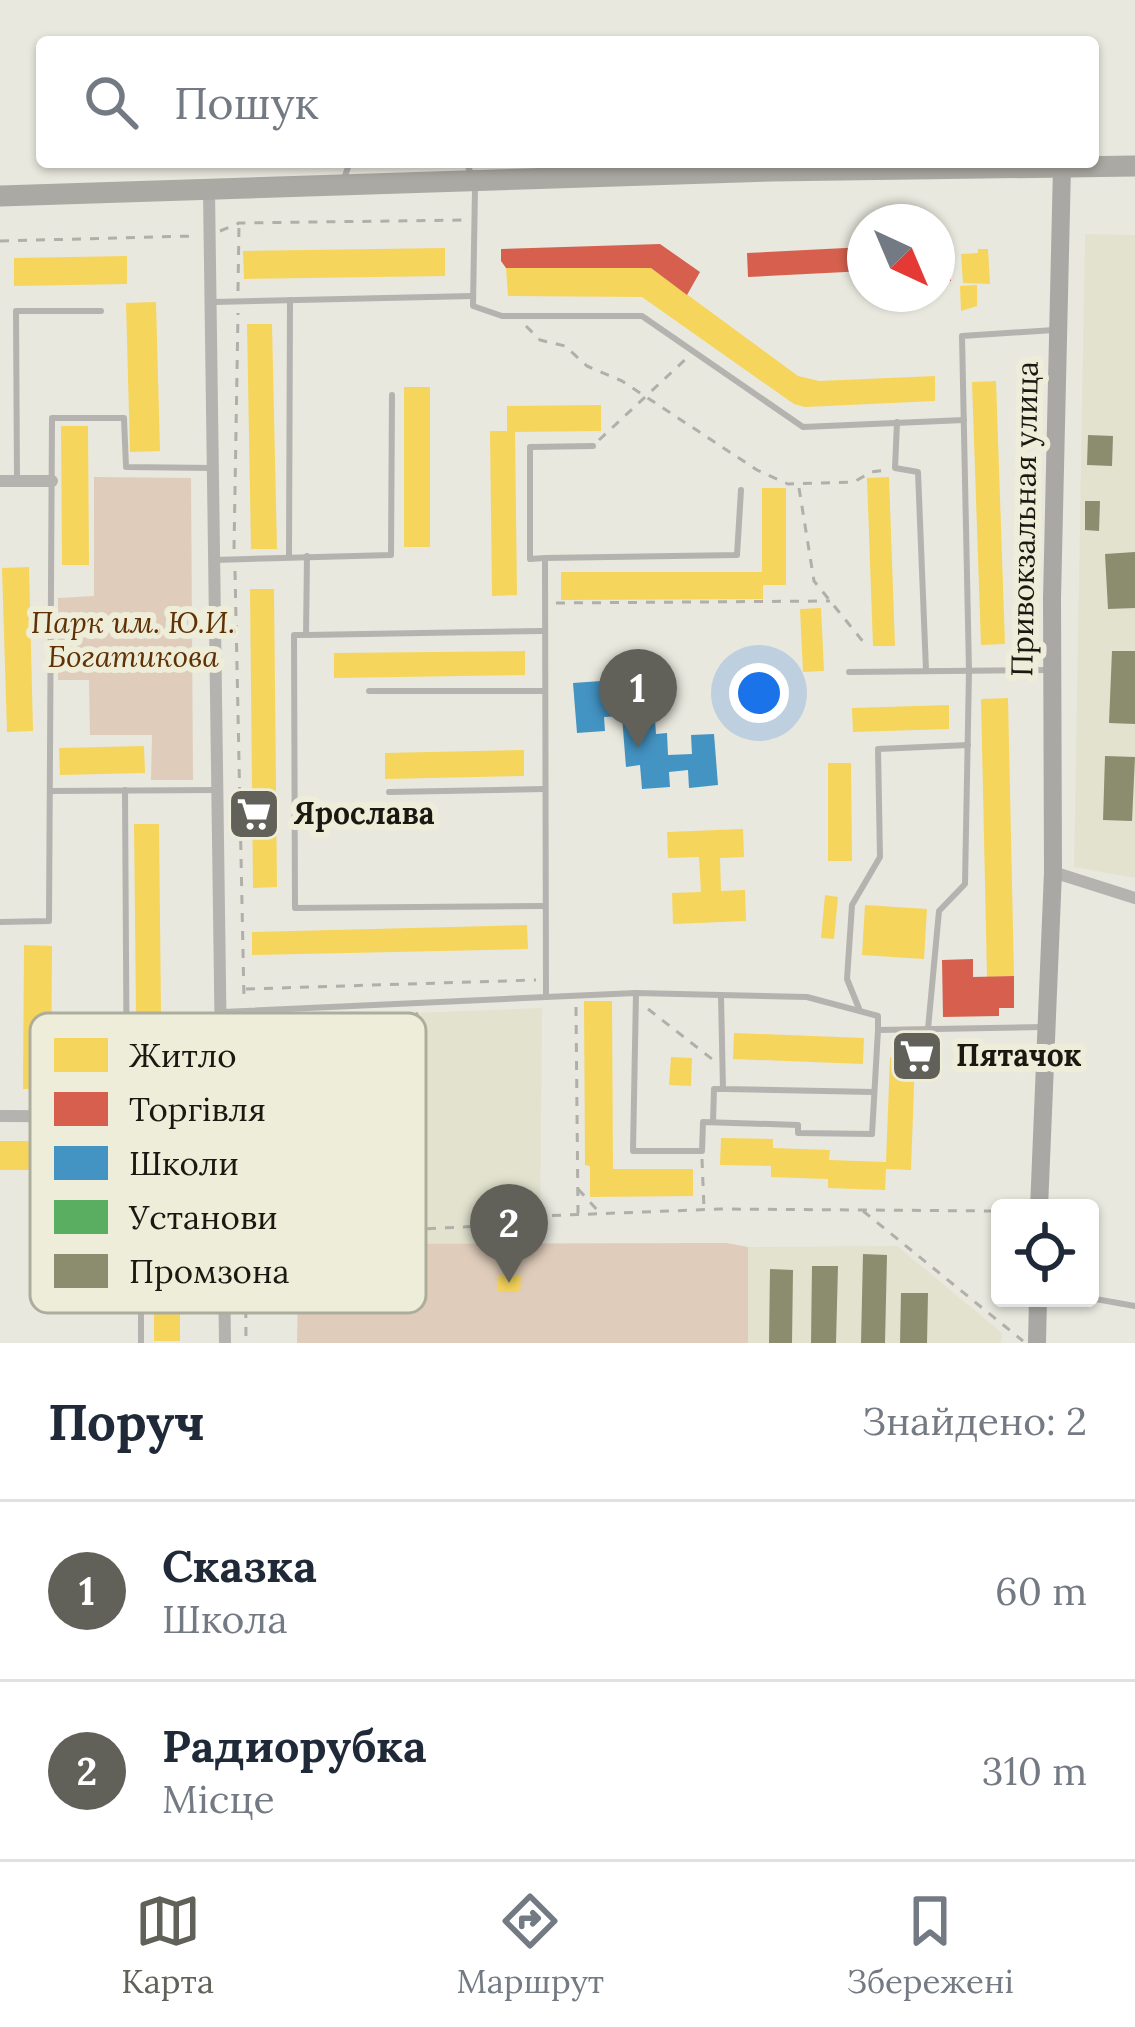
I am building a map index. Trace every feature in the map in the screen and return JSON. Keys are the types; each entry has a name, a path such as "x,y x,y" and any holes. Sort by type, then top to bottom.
{"highway":[{"path":"1099,166 1135,166"},
{"path":"0,196 342,186 471,173 947,168"}],"main road":[{"name":"Привокзальная улица","path":"1039,1199 1053,872 1052,670 1063,168"},
{"path":"1037,1343 1038,1307"}],"street":[{"path":"209,192 219,1012"},
{"path":"0,481 52,481"},
{"path":"1053,872 1135,898"},
{"path":"224,1313 225,1343"}],"lane":[{"path":"342,186 348,168"},
{"path":"471,173 473,306 502,316 642,316 803,427 964,420"},
{"path":"211,302 473,296"},
{"path":"289,557 290,300"},
{"path":"16,481 16,311 101,311"},
{"path":"928,1031 939,910 965,884 969,671 962,336 1058,330"},
{"path":"214,560 391,554 392,395"},
{"path":"0,922 50,921 52,418 124,418 126,467 213,469"},
{"path":"897,422 896,469 918,472 926,670"},
{"path":"592,446 530,447 530,559 737,555 742,490"},
{"path":"305,635 307,556"},
{"path":"545,558 546,997"},
{"path":"543,631 294,635 295,908 544,906"},
{"path":"849,672 1052,670"},
{"path":"369,692 544,691"},
{"path":"860,1011 847,979 848,960 852,905 880,856 878,748 968,745"},
{"path":"389,792 544,789"},
{"path":"50,790 216,790"},
{"path":"125,790 126,1013"},
{"path":"721,995 723,1089"},
{"path":"219,1012 576,996 807,998 878,1016 872,1134 798,1133 798,1125 703,1121 702,1151 633,1151 636,997"},
{"path":"878,1030 1046,1027"},
{"path":"713,1122 714,1088 873,1092"},
{"path":"1099,1300 1135,1306"}],"path":[{"path":"0,241 210,236 239,223 475,220"},
{"path":"239,223 234,559 244,1011"},
{"path":"516,316 540,340 565,346 587,365 646,396 757,470 799,487 854,482 872,472 896,469"},
{"path":"592,446 694,352"},
{"path":"799,487 814,581 865,644"},
{"path":"543,603 830,601"},
{"path":"244,989 545,980"},
{"path":"576,996 578,1215"},
{"path":"636,997 723,1067"},
{"path":"417,1013 436,1002"},
{"path":"702,1151 704,1210"},
{"path":"578,1189 601,1214"},
{"path":"426,1229 704,1210 991,1211"},
{"path":"862,1211 1024,1342"},
{"path":"246,1313 246,1343"}],"shaded area":[{"path":"1085,234 1135,235 1135,878 1074,867"},
{"path":"542,1008 540,1245 426,1245 426,1013 415,1013"},
{"path":"897,1246 1002,1333 1001,1343 748,1343 748,1247"}],"green space":[{"name":"Парк им. Ю.И. Богатикова","path":"94,477 191,478 193,780 151,780 152,735 90,735 89,680 58,680 58,598 94,596"},
{"path":"726,1243 748,1247 748,1343 297,1343 298,1313 426,1313 426,1244"}],"building: Житло":[{"path":"445,248 445,276 244,279 243,251"},
{"path":"978,249 988,249 990,284 963,283 961,254 978,253"},
{"path":"127,256 127,284 14,286 14,258"},
{"path":"506,268 651,268 798,376 819,381 935,376 935,401 794,404 642,297 508,296"},
{"path":"977,285 977,306 961,311 960,286"},
{"path":"156,302 160,451 130,452 126,303"},
{"path":"247,324 272,324 277,549 251,549"},
{"path":"996,381 1005,644 981,645 972,382"},
{"path":"404,387 430,387 430,547 404,547"},
{"path":"601,405 601,431 515,432 517,595 492,596 490,431 507,431 507,406"},
{"path":"61,426 88,426 89,565 62,565"},
{"path":"889,477 895,646 873,646 867,478"},
{"path":"762,488 786,488 786,585 763,585 763,599 561,600 561,572 762,572"},
{"path":"29,567 33,731 7,732 2,568"},
{"path":"250,589 274,589 277,887 253,888"},
{"path":"821,608 824,671 803,672 800,609"},
{"path":"525,651 525,675 334,678 334,653"},
{"path":"1008,698 1014,976 987,977 981,699"},
{"path":"949,705 949,729 853,732 852,708"},
{"path":"144,746 145,773 60,775 59,748"},
{"path":"524,750 524,776 385,779 385,753"},
{"path":"828,763 851,763 852,861 828,861"},
{"path":"134,824 159,824 161,1013 136,1013"},
{"path":"743,829 744,857 720,858 721,891 745,890 746,921 673,924 672,893 701,892 699,857 668,858 667,832"},
{"path":"825,895 838,897 834,939 821,938"},
{"path":"865,905 927,909 924,959 862,955"},
{"path":"527,925 528,949 252,955 252,932"},
{"path":"24,945 52,946 52,1013 30,1013 30,1089 23,1089"},
{"path":"584,1001 612,1001 613,1169 693,1169 693,1196 590,1197 590,1166 585,1165"},
{"path":"734,1033 864,1038 863,1064 733,1059"},
{"path":"671,1057 692,1058 691,1086 669,1085"},
{"path":"890,1057 915,1057 911,1170 886,1169 885,1190 828,1188 828,1179 771,1177 771,1166 720,1165 721,1138 773,1139 773,1148 830,1150 829,1160 886,1162"},
{"path":"0,1141 30,1141 30,1170 0,1170"},
{"path":"497,1275 521,1275 520,1291 497,1291"},
{"path":"154,1313 180,1313 180,1341 154,1341"}],"building: Торгівля":[{"path":"660,244 700,272 687,295 651,268 506,268 501,261 501,249"},
{"path":"847,248 847,272 748,277 747,253"},
{"path":"973,959 973,977 1014,976 1014,1008 999,1008 999,1016 943,1017 942,960"}],"building: Школи":[{"path":"652,678 656,734 667,733 668,755 692,754 691,735 714,734 718,785 689,788 688,770 669,772 670,787 642,789 640,765 626,767 622,716 604,717 605,731 577,733 573,683 601,681 602,702 622,700 621,680"}],"building: Промзона":[{"path":"1088,435 1113,436 1112,466 1087,465"},
{"path":"1085,501 1100,501 1099,531 1085,530"},
{"path":"1135,552 1135,608 1108,609 1105,554"},
{"path":"1112,651 1135,651 1135,724 1109,723"},
{"path":"1105,756 1135,757 1132,821 1103,820"},
{"path":"863,1254 887,1255 885,1343 861,1343"},
{"path":"812,1266 838,1266 836,1343 811,1343"},
{"path":"770,1269 793,1270 792,1343 769,1343"},
{"path":"901,1293 928,1293 927,1343 900,1343"}],"place":[{"name":"Сказка","path":"638,748"},
{"name":"Ярослава","path":"254,814"},
{"name":"Пятачок","path":"917,1056"},
{"name":"Радиорубка","path":"509,1283"}]}
